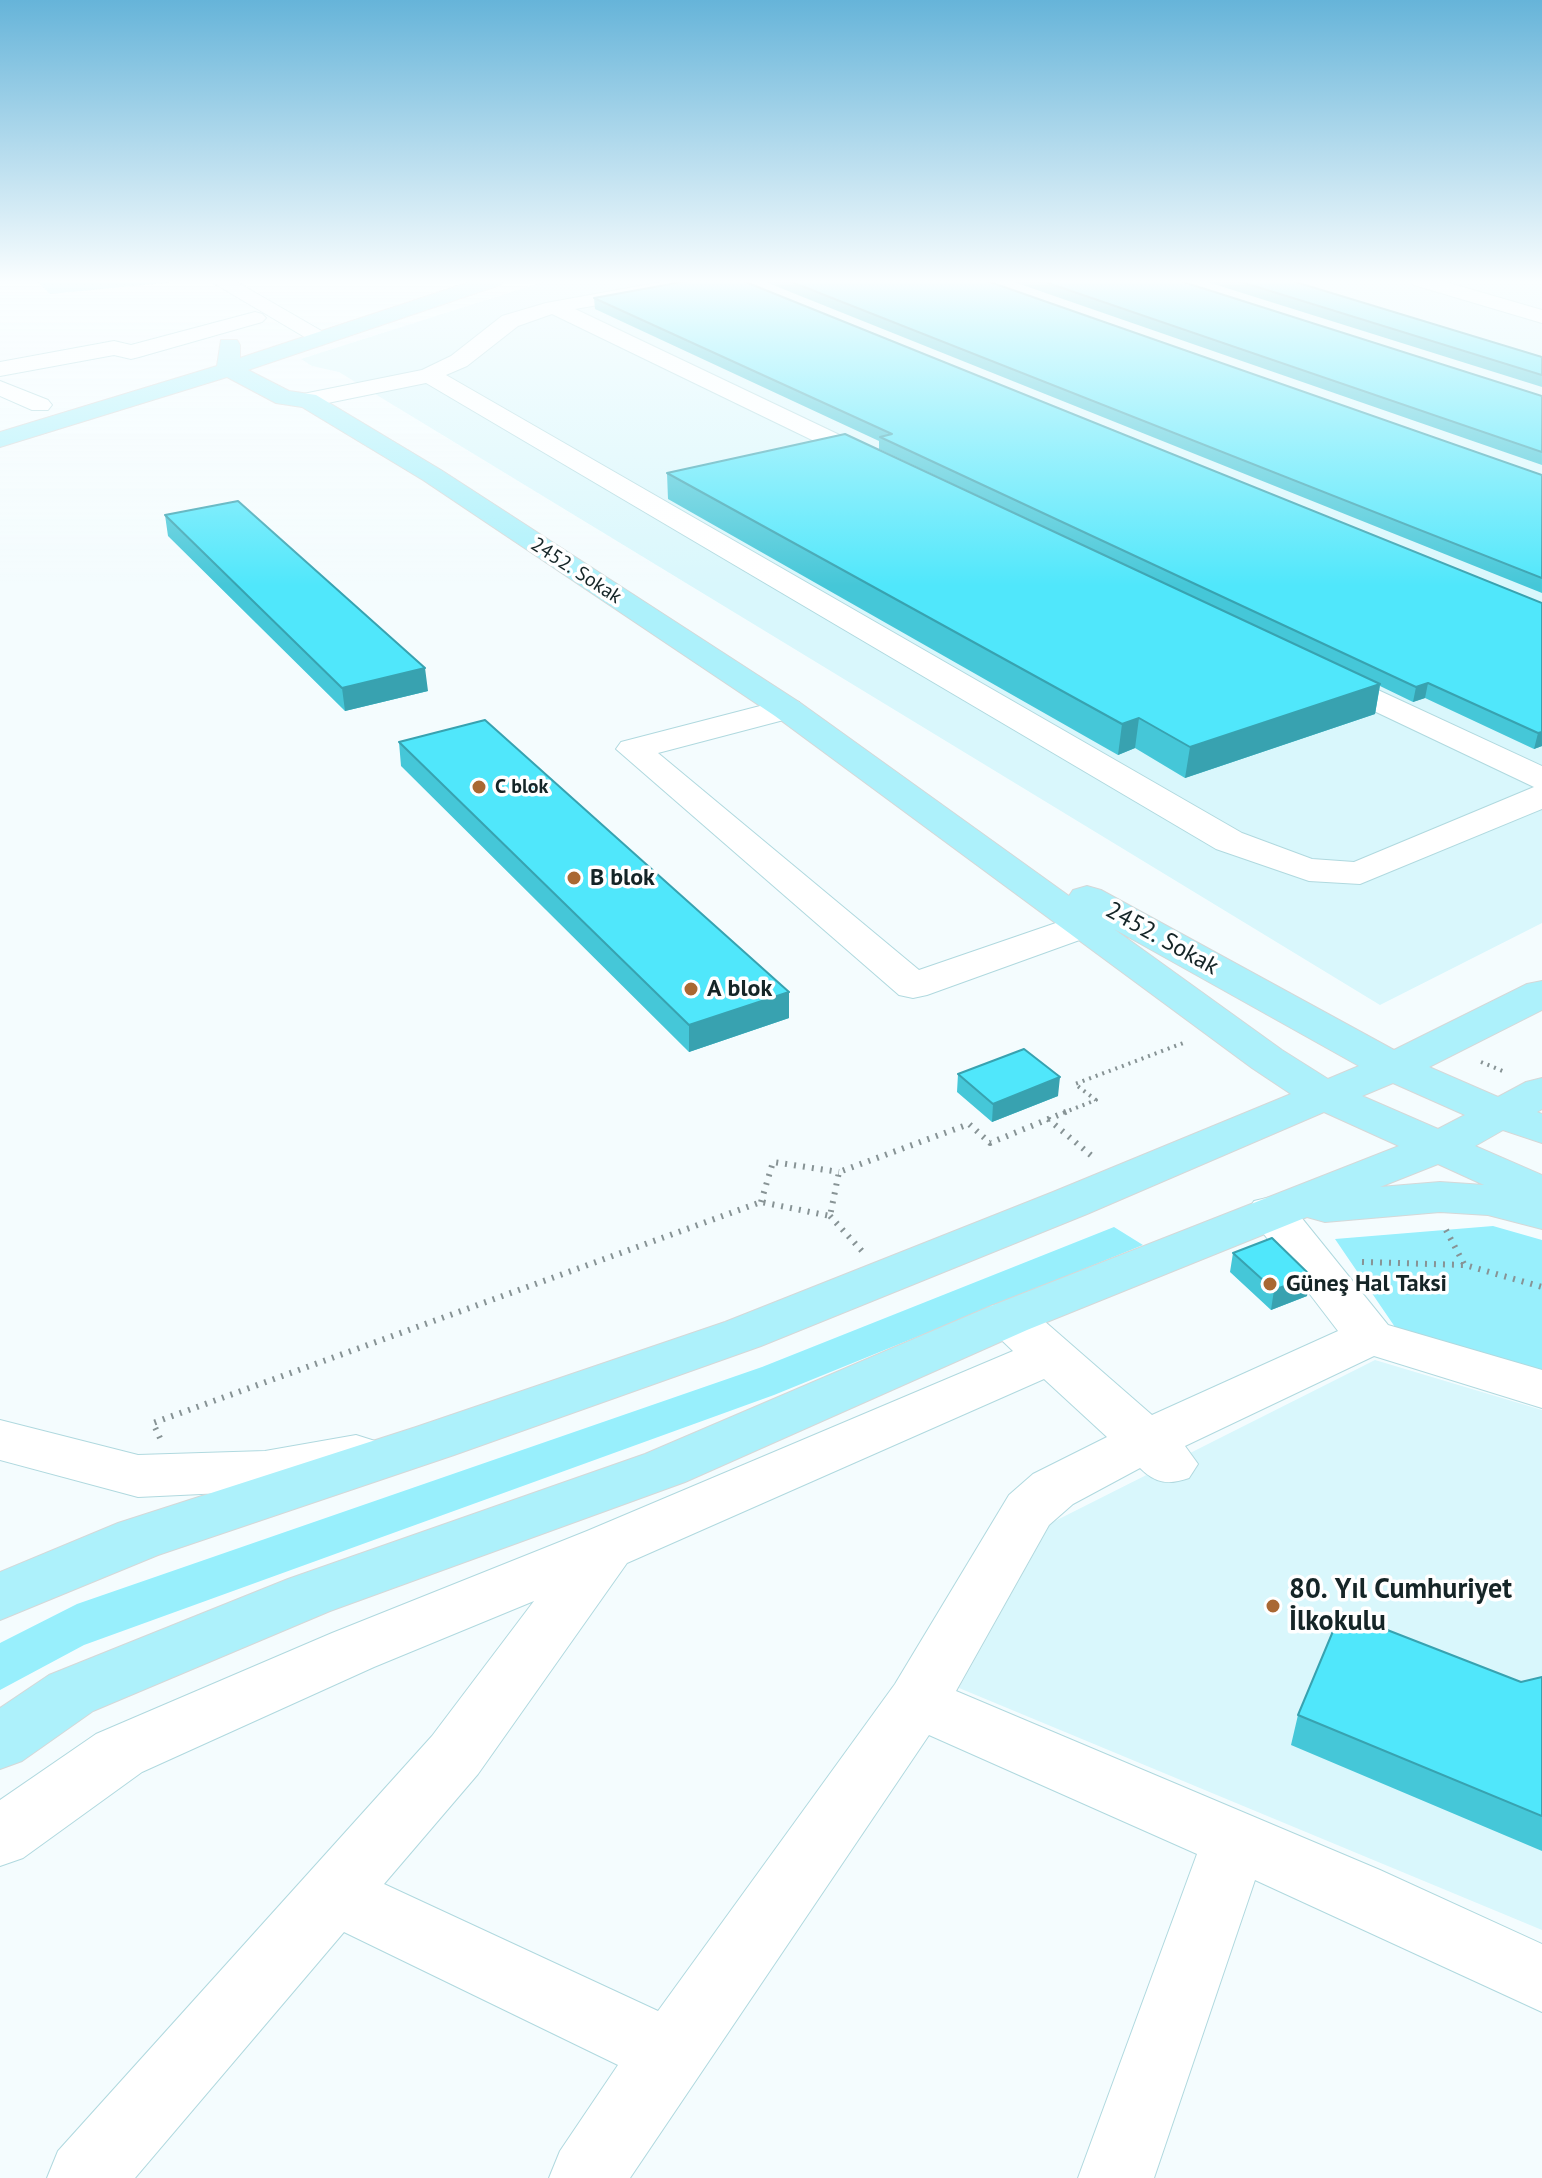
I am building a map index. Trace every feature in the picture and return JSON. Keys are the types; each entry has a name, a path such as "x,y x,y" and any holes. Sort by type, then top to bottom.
{"main road":[{"path":"0,418 40,405 145,383"},
{"path":"0,440 188,383"},
{"name":"2452. Sokak","path":"261,383 284,398 303,392 787,709 931,811 1267,1059 1325,1096 1542,1193"},
{"path":"292,383 303,392"},
{"name":"2452. Sokak","path":"931,811 1393,1067 1529,1111"},
{"path":"0,1597 138,1539 435,1441 743,1334 1393,1067 1475,1029 1542,993"},
{"path":"0,1742 71,1693 309,1595 1030,1337 1271,1212 1529,1111"},
{"path":"1271,1212 1440,1197 1489,1200 1542,1214"}],"street":[{"path":"303,392 333,383"},
{"path":"303,392 372,383"},
{"path":"443,383 651,492 1229,841 1303,870 1332,876 1360,873 1542,796"},
{"path":"711,383 904,475"},
{"path":"0,388 40,405"},
{"path":"802,458 847,448"},
{"path":"1301,664 1542,779"},
{"path":"787,709 633,749 913,986 1085,925"},
{"path":"1271,1212 1370,1337 1542,1389"},
{"path":"0,1837 119,1753 353,1650 607,1547 1030,1337 1158,1452"},
{"path":"587,2178 670,2053 917,1702 1029,1510 1053,1489 1158,1452 1370,1337"},
{"path":"0,1440 138,1476 265,1471 435,1441"},
{"path":"85,2178 455,1755 665,1468"},
{"path":"917,1702 1356,1892 1542,1979"},
{"path":"1116,2178 1235,1841"},
{"path":"334,1894 670,2053"}],"path":[{"path":"761,1202 773,1162 839,1172 969,1124 990,1143 1096,1100 1075,1084 1188,1041"},
{"path":"1048,1119 1099,1162"},
{"path":"830,1216 839,1172"},
{"path":"162,1443 153,1423 761,1202 830,1216 867,1256"},
{"path":"1308,1260 1465,1265 1542,1287"}],"shaded area":[{"path":"356,383 1542,383 1542,923 1380,1005"},
{"path":"1493,1226 1542,1240 1542,1372 1397,1330 1335,1239"},
{"path":"1114,1227 1143,1245 774,1395 84,1645 0,1690 0,1643 77,1604 762,1367"},
{"name":"80. Yıl Cumhuriyet İlkokulu","path":"1375,1360 1542,1410 1542,1930 959,1688 1051,1523"}],"building":[{"path":"779,383 995,383 1542,603 1542,732 1538,733 1428,683 1416,687 880,437 892,434"},
{"path":"1047,383 1278,383 1542,475 1542,578"},
{"path":"1339,383 1500,383 1542,396 1542,452"},
{"path":"845,434 1380,684 1190,747 1139,718 1122,724 667,473"},
{"path":"238,501 425,668 342,688 165,515"},
{"path":"485,720 789,992 689,1025 399,742"},
{"path":"1024,1049 1060,1077 993,1104 958,1074"},
{"path":"1272,1238 1311,1276 1274,1290 1233,1253"},
{"path":"1341,1612 1521,1682 1542,1677 1542,1816 1298,1715"}],"place":[{"name":"C blok","path":"479,787"},
{"name":"B blok","path":"574,878"},
{"name":"A blok","path":"691,989"},
{"name":"Güneş Hal Taksi","path":"1270,1284"},
{"name":"80. Yıl Cumhuriyet İlkokulu","path":"1273,1606"}]}
